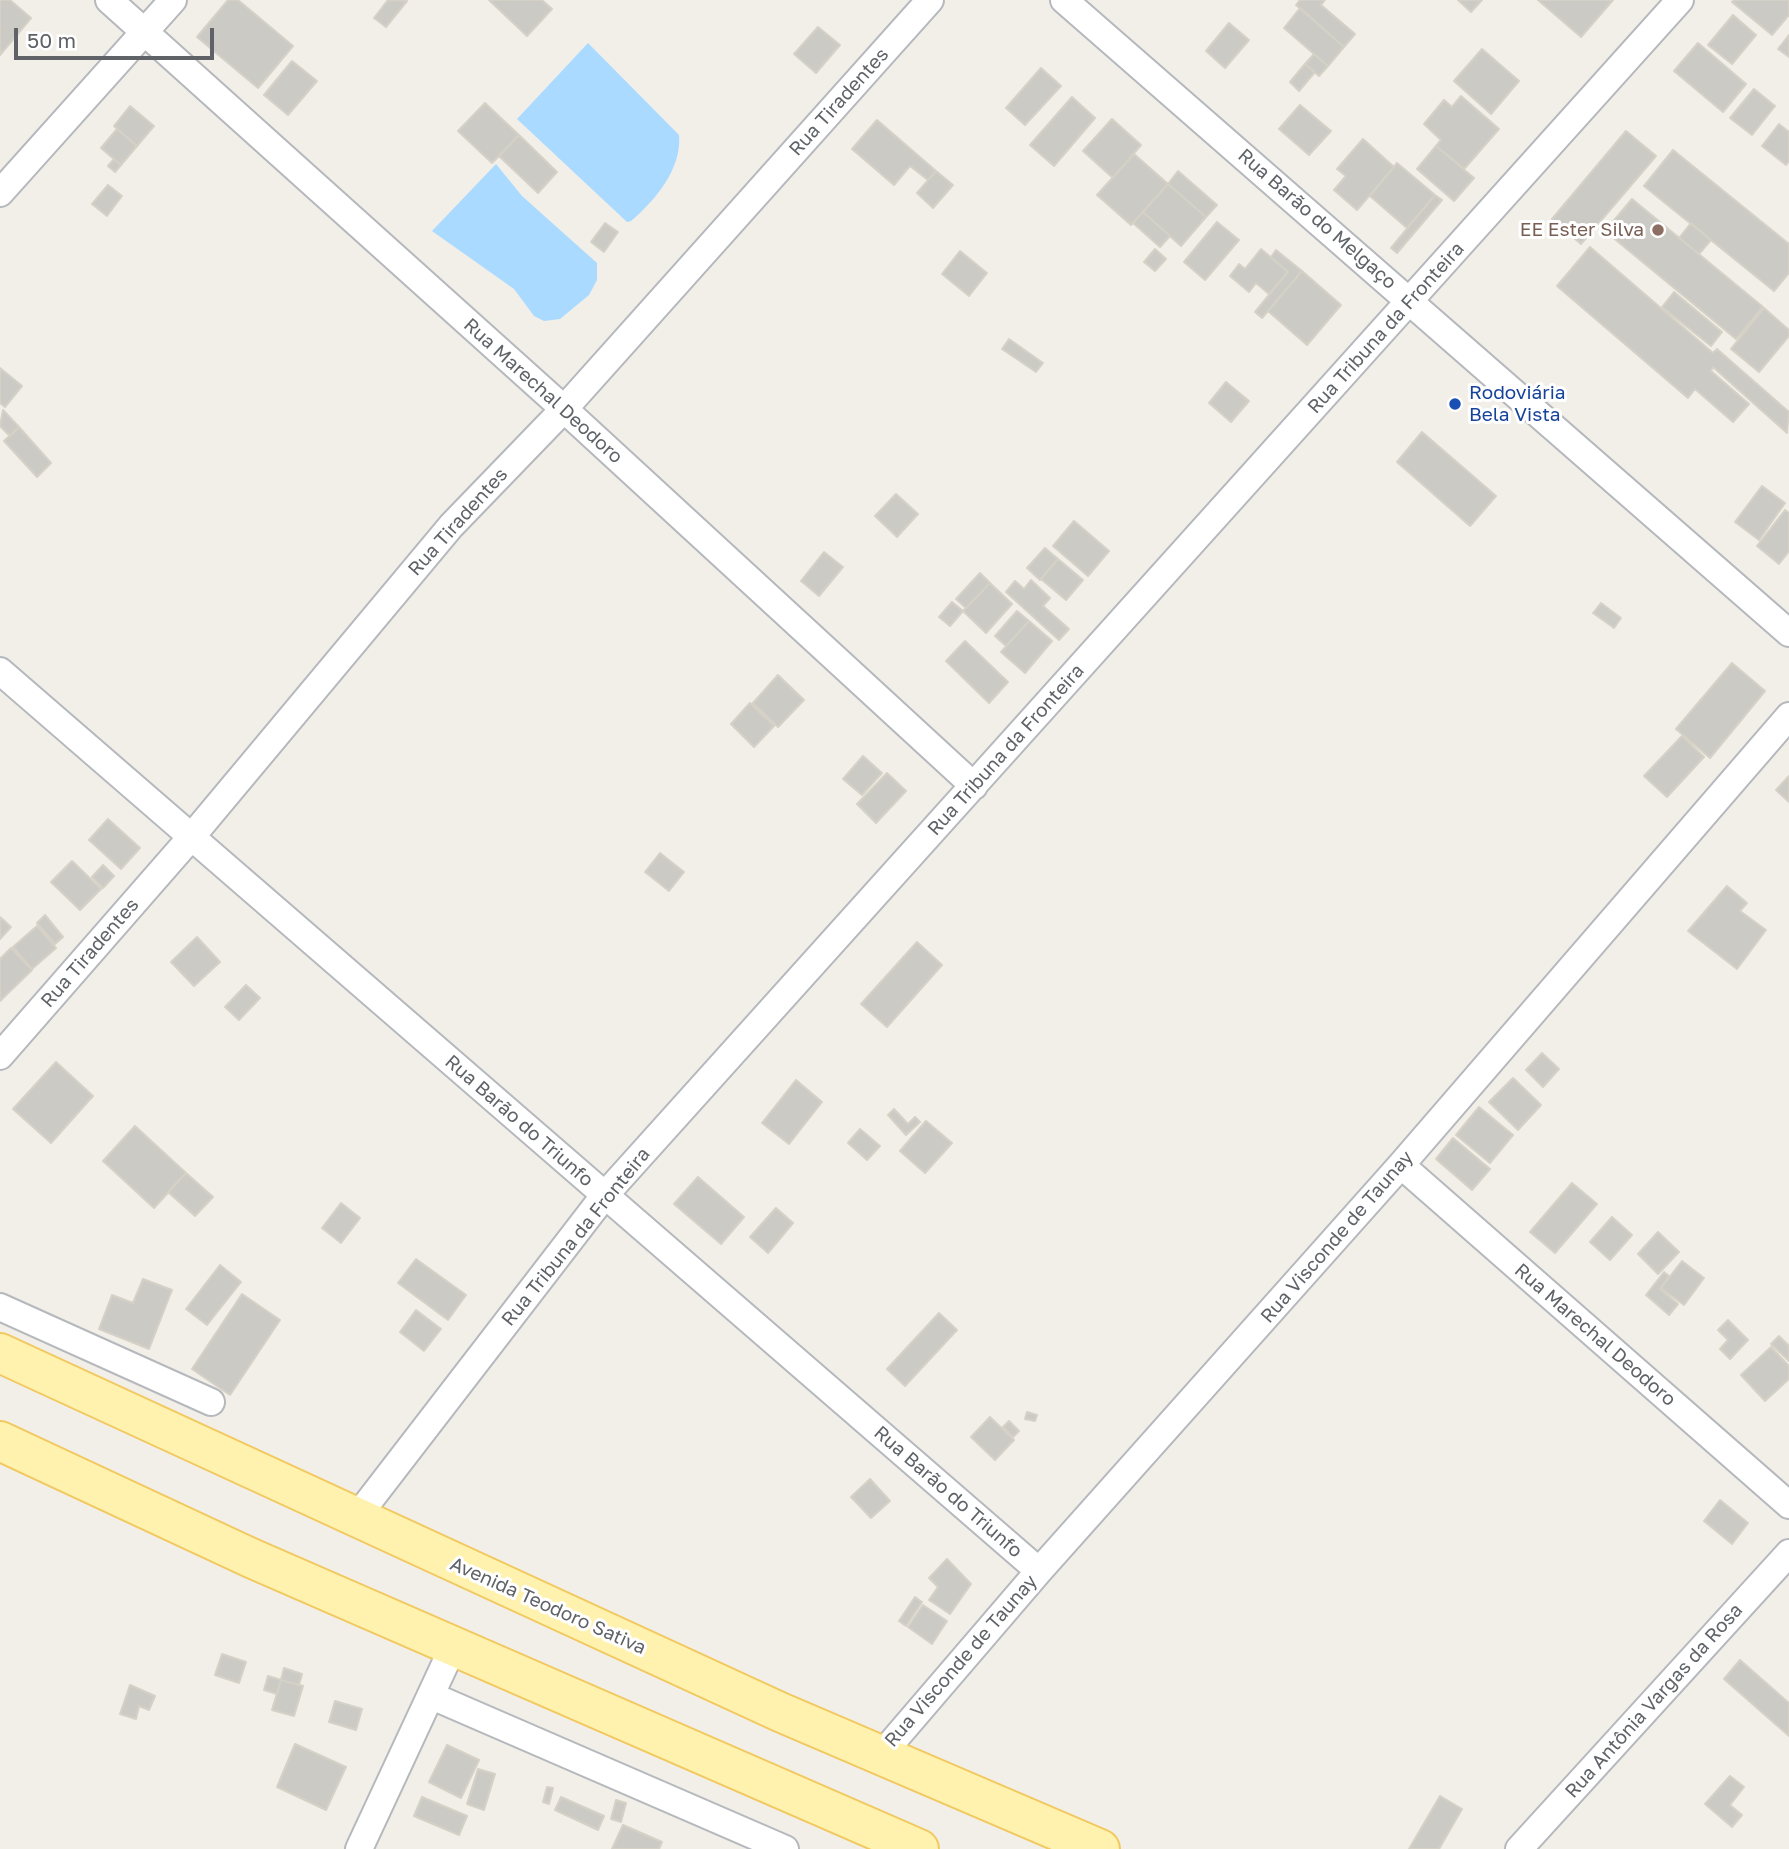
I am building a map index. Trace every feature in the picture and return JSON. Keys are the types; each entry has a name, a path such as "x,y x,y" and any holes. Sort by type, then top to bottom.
{"main road":[{"name":"Avenida Teodoro Sativa","path":"0,1353 768,1706 1100,1849"},
{"path":"0,1441 251,1558 919,1849"}],"street":[{"name":"Rua Marechal Deodoro","path":"109,0 564,409 974,786"},
{"path":"0,193 173,0"},
{"name":"Rua Tiradentes","path":"0,1056 193,835 451,527 564,409 930,0"},
{"name":"Rua Barão do Melgaço","path":"1064,0 1789,633"},
{"name":"Rua Tribuna da Fronteira","path":"356,1518 604,1196 1680,0"},
{"name":"Rua Barão do Triunfo","path":"0,671 193,835 604,1196 1039,1571"},
{"name":"Rua Visconde de Taunay","path":"882,1754 1039,1571 1401,1165 1789,716"},
{"name":"Rua Marechal Deodoro","path":"1401,1165 1789,1505"},
{"path":"0,1307 211,1402"},
{"name":"Rua Antônia Vargas da Rosa","path":"1519,1849 1789,1553"},
{"path":"359,1849 454,1645"},
{"path":"432,1696 785,1849"}],"water":[{"path":"588,43 679,135 679,147 672,171 658,193 627,222 517,119"},
{"path":"496,164 522,196 597,263 597,280 589,295 560,319 544,321 534,316 514,289 432,231"}],"building":[{"path":"0,0 10,0 31,18 0,55"},
{"path":"228,0 238,0 293,46 258,88 197,37"},
{"path":"388,0 407,1 386,27 374,18"},
{"path":"489,0 542,0 552,9 527,36"},
{"path":"1300,0 1325,0 1321,5 1355,34 1344,47 1296,5"},
{"path":"1458,0 1482,0 1471,12"},
{"path":"1538,0 1613,0 1581,37"},
{"path":"1789,0 1789,15 1772,35 1732,2"},
{"path":"1300,8 1344,47 1328,66 1284,28"},
{"path":"1733,15 1756,35 1732,64 1708,45"},
{"path":"1229,23 1249,40 1225,68 1206,51"},
{"path":"818,27 840,45 816,73 794,54"},
{"path":"1789,35 1789,57 1778,49"},
{"path":"1698,43 1746,84 1723,112 1674,71"},
{"path":"1482,49 1519,81 1491,114 1454,81"},
{"path":"1314,54 1328,66 1319,76 1305,64"},
{"path":"292,61 317,81 288,115 264,95"},
{"path":"1305,64 1315,72 1299,91 1290,82"},
{"path":"1041,68 1061,86 1025,125 1006,108"},
{"path":"1754,89 1775,106 1752,135 1730,118"},
{"path":"1461,96 1499,129 1464,169 1436,146 1441,140 1424,124 1444,100 1452,107"},
{"path":"1072,97 1095,118 1054,166 1030,145"},
{"path":"485,103 519,135 492,163 458,131"},
{"path":"1300,105 1331,131 1309,155 1279,129"},
{"path":"130,106 154,126 137,146 114,126"},
{"path":"1112,119 1141,145 1113,178 1083,151"},
{"path":"877,120 936,171 928,180 910,166 894,185 852,149"},
{"path":"1779,124 1789,132 1789,161 1786,165 1762,146"},
{"path":"117,129 137,146 121,165 101,148"},
{"path":"1626,131 1656,156 1581,244 1552,219"},
{"path":"519,135 557,172 538,193 499,156"},
{"path":"1363,139 1394,167 1357,210 1334,190 1346,176 1337,169"},
{"path":"1436,146 1474,178 1454,201 1417,169"},
{"path":"1673,150 1789,244 1789,273 1774,291 1644,186"},
{"path":"1134,154 1168,184 1131,225 1097,195"},
{"path":"114,159 121,165 115,172 108,166"},
{"path":"1397,163 1435,195 1407,228 1370,196"},
{"path":"936,171 953,185 933,208 917,193"},
{"path":"1178,171 1217,205 1206,217 1168,184"},
{"path":"1168,184 1206,217 1181,246 1143,212"},
{"path":"108,185 122,196 107,216 92,204"},
{"path":"1435,195 1442,200 1397,253 1391,248"},
{"path":"1632,199 1763,307 1736,339 1605,231"},
{"path":"1143,212 1170,236 1160,247 1133,223"},
{"path":"1217,222 1239,240 1205,280 1184,262"},
{"path":"605,223 618,232 604,252 591,242"},
{"path":"1691,223 1711,240 1699,254 1679,238"},
{"path":"1590,247 1713,353 1717,349 1789,412 1787,433 1713,367 1711,371 1749,404 1733,422 1695,389 1688,398 1557,286"},
{"path":"1155,249 1166,259 1155,271 1144,262"},
{"path":"1261,249 1288,272 1269,294 1256,283 1249,292 1230,276 1239,264 1245,269"},
{"path":"1276,250 1302,271 1262,318 1255,312 1288,272 1271,257"},
{"path":"960,251 987,273 969,296 942,274"},
{"path":"1302,271 1341,305 1307,345 1268,311"},
{"path":"1674,292 1722,332 1711,346 1662,307"},
{"path":"1764,308 1789,330 1789,336 1759,372 1731,349"},
{"path":"1009,339 1043,363 1036,372 1002,349"},
{"path":"0,368 22,386 5,407 0,403"},
{"path":"1226,382 1249,401 1231,422 1209,403"},
{"path":"3,410 19,427 10,436 0,426"},
{"path":"19,427 51,463 37,477 4,441"},
{"path":"1422,432 1496,496 1470,526 1397,462"},
{"path":"1762,486 1785,503 1759,540 1735,522"},
{"path":"896,494 918,514 897,537 875,516"},
{"path":"1785,510 1789,513 1789,551 1779,564 1757,546"},
{"path":"1074,521 1109,551 1088,576 1053,546"},
{"path":"1045,548 1058,559 1040,580 1027,568"},
{"path":"824,552 843,567 819,596 801,581"},
{"path":"1058,559 1083,580 1066,600 1041,579"},
{"path":"980,573 990,583 966,608 956,599"},
{"path":"1031,580 1050,598 1043,606 1069,629 1059,640 1006,592 1015,581 1024,589"},
{"path":"990,583 1012,604 986,633 963,611"},
{"path":"952,602 963,611 950,626 939,617"},
{"path":"1601,603 1621,618 1614,628 1593,613"},
{"path":"1017,611 1029,621 1006,646 995,636"},
{"path":"1029,621 1052,641 1025,673 1001,652"},
{"path":"965,641 1008,682 989,703 946,661"},
{"path":"1732,663 1765,691 1710,758 1676,729"},
{"path":"778,675 804,700 778,727 753,703"},
{"path":"750,703 774,726 754,747 731,724"},
{"path":"1682,736 1704,757 1667,797 1644,776"},
{"path":"863,756 882,773 862,795 843,779"},
{"path":"887,773 906,791 876,823 857,804"},
{"path":"1789,776 1789,802 1776,790"},
{"path":"108,819 140,848 121,869 89,840"},
{"path":"660,853 684,872 669,891 645,872"},
{"path":"72,861 101,889 80,910 51,882"},
{"path":"103,865 114,876 103,888 92,877"},
{"path":"1727,886 1747,903 1740,911 1766,930 1737,969 1688,931"},
{"path":"45,915 63,937 55,944 37,923"},
{"path":"0,917 11,927 0,939"},
{"path":"37,926 56,948 32,969 13,947"},
{"path":"197,937 220,962 194,986 171,962"},
{"path":"917,942 942,965 887,1027 861,1004"},
{"path":"11,948 32,970 0,1001 0,959"},
{"path":"246,985 260,998 239,1020 225,1007"},
{"path":"1542,1053 1559,1069 1543,1087 1526,1070"},
{"path":"56,1062 93,1096 51,1143 13,1109"},
{"path":"1513,1078 1541,1105 1518,1130 1489,1102"},
{"path":"796,1080 822,1102 789,1144 762,1123"},
{"path":"1479,1107 1513,1135 1490,1163 1456,1135"},
{"path":"894,1109 908,1124 915,1117 920,1122 906,1135 888,1115"},
{"path":"926,1121 952,1143 925,1173 900,1151"},
{"path":"135,1126 186,1173 154,1208 103,1161"},
{"path":"860,1129 880,1146 867,1160 848,1143"},
{"path":"1453,1138 1490,1169 1472,1190 1436,1159"},
{"path":"186,1173 213,1197 195,1216 168,1192"},
{"path":"698,1177 744,1217 721,1244 674,1204"},
{"path":"1572,1183 1597,1204 1555,1253 1530,1232"},
{"path":"341,1203 360,1218 341,1243 322,1228"},
{"path":"776,1208 793,1223 768,1253 750,1237"},
{"path":"1612,1217 1632,1235 1610,1260 1590,1242"},
{"path":"1658,1232 1679,1252 1658,1274 1638,1254"},
{"path":"416,1259 466,1295 448,1320 398,1283"},
{"path":"1682,1261 1704,1278 1684,1305 1661,1288"},
{"path":"220,1265 241,1282 207,1325 186,1309"},
{"path":"1664,1272 1669,1276 1660,1289 1678,1304 1669,1315 1646,1295"},
{"path":"143,1279 172,1290 149,1349 99,1329 112,1295 133,1303"},
{"path":"242,1294 280,1320 230,1395 192,1369"},
{"path":"416,1310 441,1329 424,1351 400,1332"},
{"path":"939,1313 957,1330 905,1386 887,1369"},
{"path":"1728,1320 1748,1340 1730,1359 1720,1349 1728,1340 1718,1330"},
{"path":"1779,1336 1789,1346 1789,1361 1771,1344"},
{"path":"1771,1347 1789,1366 1789,1379 1765,1401 1741,1375"},
{"path":"1027,1412 1037,1415 1035,1421 1025,1419"},
{"path":"990,1417 1014,1440 995,1460 971,1437"},
{"path":"1009,1421 1019,1431 1013,1437 1003,1427"},
{"path":"870,1479 890,1501 871,1518 851,1497"},
{"path":"1720,1500 1748,1523 1732,1544 1704,1521"},
{"path":"947,1559 971,1584 950,1614 929,1600 938,1587 929,1578"},
{"path":"915,1597 922,1602 906,1626 899,1621"},
{"path":"923,1605 947,1621 932,1644 908,1627"},
{"path":"222,1654 246,1662 239,1683 215,1675"},
{"path":"1740,1660 1789,1703 1789,1736 1724,1679"},
{"path":"284,1668 302,1674 299,1685 281,1680"},
{"path":"268,1676 281,1680 277,1694 264,1690"},
{"path":"281,1680 303,1686 294,1716 272,1710"},
{"path":"130,1685 155,1696 149,1710 139,1706 136,1719 120,1714"},
{"path":"335,1701 362,1709 356,1730 329,1722"},
{"path":"295,1744 346,1767 326,1810 277,1787"},
{"path":"447,1745 479,1760 461,1798 429,1782"},
{"path":"478,1769 495,1774 484,1810 467,1804"},
{"path":"1730,1776 1744,1787 1730,1805 1742,1815 1732,1827 1705,1804"},
{"path":"547,1787 553,1788 549,1804 543,1802"},
{"path":"1440,1796 1462,1809 1439,1849 1409,1849"},
{"path":"422,1797 467,1816 459,1835 414,1816"},
{"path":"561,1797 604,1816 598,1830 555,1810"},
{"path":"616,1800 626,1803 621,1822 611,1819"},
{"path":"623,1825 662,1842 659,1849 612,1849"}],"place":[{"name":"EE Ester Silva","path":"1658,230"},
{"name":"Rodoviária Bela Vista","path":"1455,404"}]}
